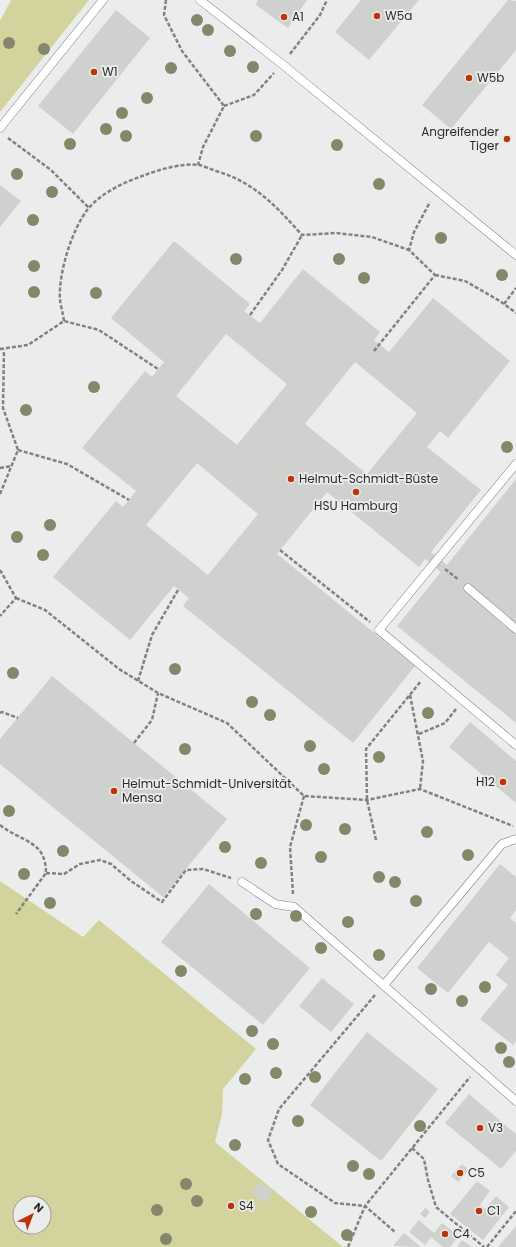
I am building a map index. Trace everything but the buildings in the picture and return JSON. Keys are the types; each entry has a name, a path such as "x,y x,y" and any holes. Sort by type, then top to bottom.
{"lane":[{"path":"0,128 103,0"},
{"path":"200,0 282,64 436,192 516,255"},
{"path":"516,464 379,630 516,745"},
{"path":"468,588 516,629"},
{"path":"384,985 502,844 516,839"},
{"path":"242,882 275,904 294,907 516,1101"}],"path":[{"path":"166,0 164,15 182,51 224,106"},
{"path":"198,165 202,147 224,106 254,95 282,64 320,15 327,0"},
{"path":"6,137 51,170 89,208"},
{"path":"64,321 60,299 63,267 73,236 89,208 101,198 126,182 171,167 198,165 227,174 257,190 278,207 302,235"},
{"path":"409,250 414,232 436,192"},
{"path":"302,235 336,233 372,237 409,250 435,275 465,281 504,304 516,313"},
{"path":"250,315 282,270 302,235"},
{"path":"374,351 435,275"},
{"path":"504,304 516,288"},
{"path":"0,494 18,450 3,408 2,349 28,345 64,321 99,330 158,369"},
{"path":"18,450 67,464 129,500"},
{"path":"0,468 11,466"},
{"path":"280,550 379,630"},
{"path":"436,561 468,588"},
{"path":"0,570 16,598 45,610 119,669 158,693 227,723 304,796 367,800 420,789 516,827"},
{"path":"138,681 152,635 178,590"},
{"path":"0,616 16,598"},
{"path":"376,840 367,800 366,749 429,671"},
{"path":"134,743 152,720 158,693"},
{"path":"410,695 419,734 423,761 420,789"},
{"path":"419,734 444,723 464,700"},
{"path":"0,713 2,712 18,718"},
{"path":"294,907 290,847 304,796"},
{"path":"0,825 9,832 38,848 45,857 46,873 16,914"},
{"path":"46,873 64,874 80,864 100,860 111,864 131,881 162,902 186,870 203,869 242,882"},
{"path":"384,985 279,1109 268,1140 278,1164 335,1203 365,1206 395,1232"},
{"path":"348,1247 365,1206 478,1068"},
{"path":"412,1148 424,1159 428,1180 436,1207 486,1247 516,1211"}],"green space":[{"path":"11,0 89,0 0,112 0,21"},
{"path":"0,881 83,937 99,920 256,1049 223,1089 222,1114 215,1142 343,1247 0,1247"}],"place":[{"name":"W5a","path":"377,16"},
{"name":"A1","path":"284,17"},
{"name":"W1","path":"94,72"},
{"name":"W5b","path":"469,78"},
{"name":"Angreifender Tiger","path":"507,139"},
{"name":"Helmut-Schmidt-Büste","path":"291,479"},
{"name":"HSU Hamburg","path":"356,492"},
{"name":"H12","path":"503,782"},
{"name":"Helmut-Schmidt-Universität Mensa","path":"114,791"},
{"name":"V3","path":"480,1128"},
{"name":"C5","path":"460,1173"},
{"name":"S4","path":"231,1206"},
{"name":"C1","path":"479,1211"},
{"name":"C4","path":"445,1234"}]}
